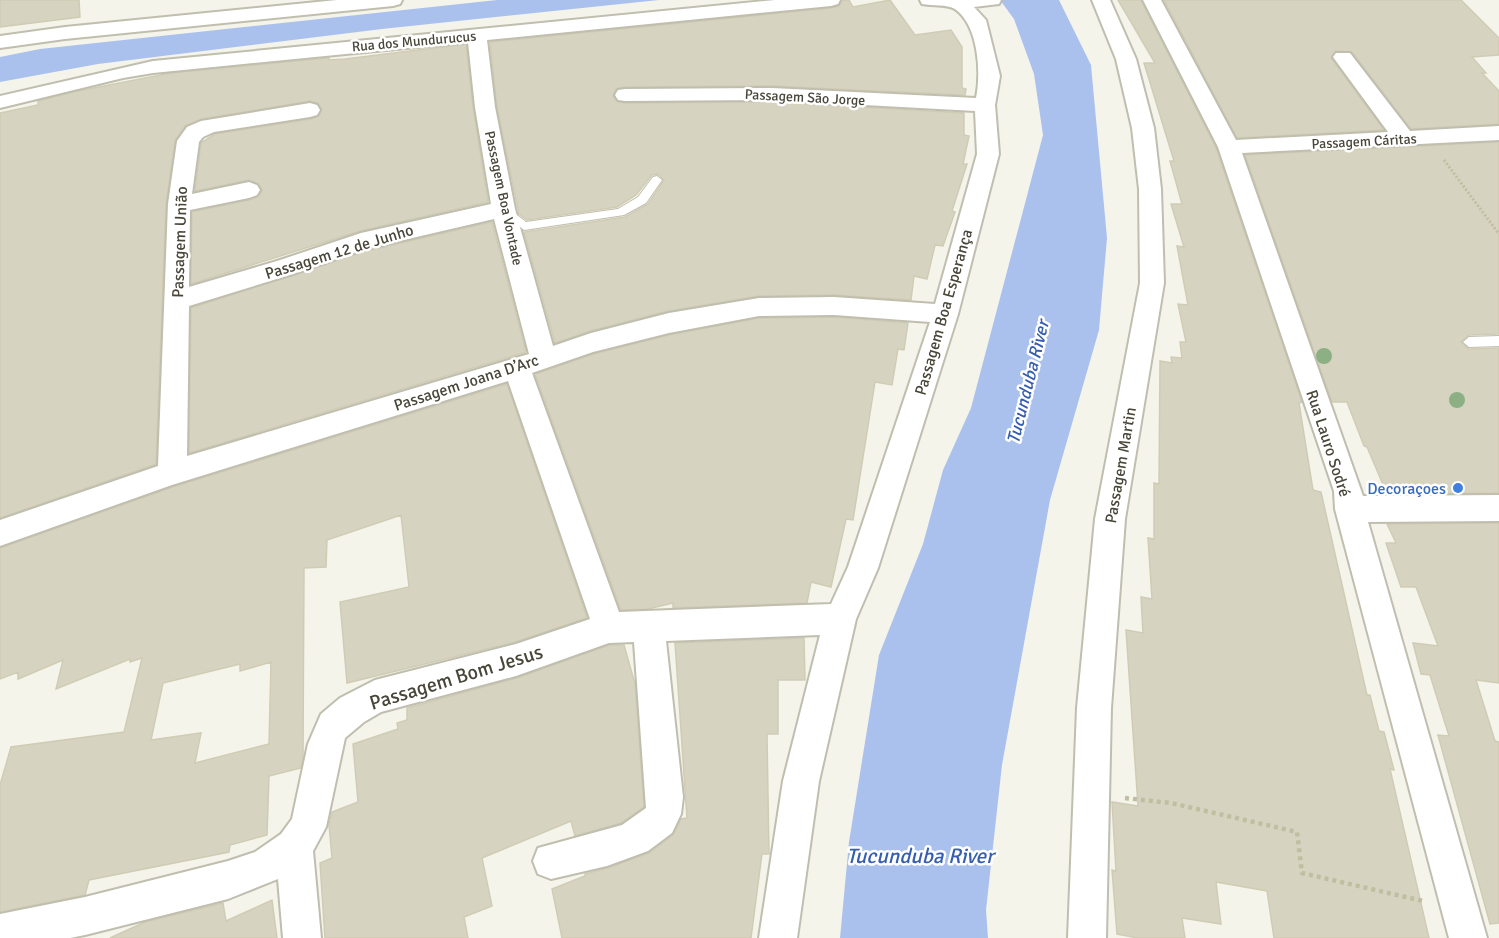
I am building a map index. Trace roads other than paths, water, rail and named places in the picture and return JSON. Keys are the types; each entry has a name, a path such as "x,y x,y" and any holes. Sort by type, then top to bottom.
{"street":[{"path":"0,42 65,33 393,0"},
{"name":"Rua dos Mundurucus","path":"0,102 123,72 153,68 337,47 477,36 831,0"},
{"path":"929,0 963,2 992,0"},
{"name":"Passagem Martin","path":"1087,938 1094,708 1110,519 1152,283 1150,189 1143,128 1126,59 1101,0"},
{"name":"Rua Lauro Sodré","path":"1152,0 1229,147 1348,491 1350,509 1468,938"},
{"name":"Passagem Boa Esperança","path":"778,938 801,781 840,619 863,568 945,314 988,154 986,105 990,76 987,53 976,20 963,2"},
{"name":"Passagem Boa Vontade","path":"477,36 484,107 530,363 609,628"},
{"path":"1343,57 1405,139"},
{"name":"Passagem São Jorge","path":"625,95 772,94 986,105"},
{"name":"Passagem União","path":"172,472 179,204 187,145 195,132 209,126 310,110"},
{"name":"Passagem Cáritas","path":"1229,147 1499,133"},
{"path":"179,204 249,190"},
{"name":"Passagem 12 de Junho","path":"177,300 284,268 361,241 503,209"},
{"name":"Passagem Joana D’Arc","path":"0,533 172,472 669,323 759,308 834,306 945,314"},
{"path":"1350,509 1499,508"},
{"name":"Passagem Bom Jesus","path":"0,933 85,916 228,880 266,866 294,847 308,827 325,744 333,726 352,710 375,698 516,660 609,628 840,619"},
{"path":"551,861 621,843 638,836 658,823 664,811 665,796 649,626"},
{"path":"294,847 302,938"}],"lane":[{"path":"503,209 524,226 620,212 642,200 657,180"},
{"path":"1469,342 1499,341"}],"water":[{"path":"497,0 659,0 382,29 98,64 0,82 0,57 40,49"},
{"name":"Tucunduba River","path":"1000,0 1059,0 1091,65 1107,238 1099,330 1050,500 1002,765 986,910 988,938 840,938 849,842 879,655 923,544 943,470 971,408 1043,135 1034,74 1014,19"}],"place":[{"name":"Decoraçoes","path":"1458,488"}]}
